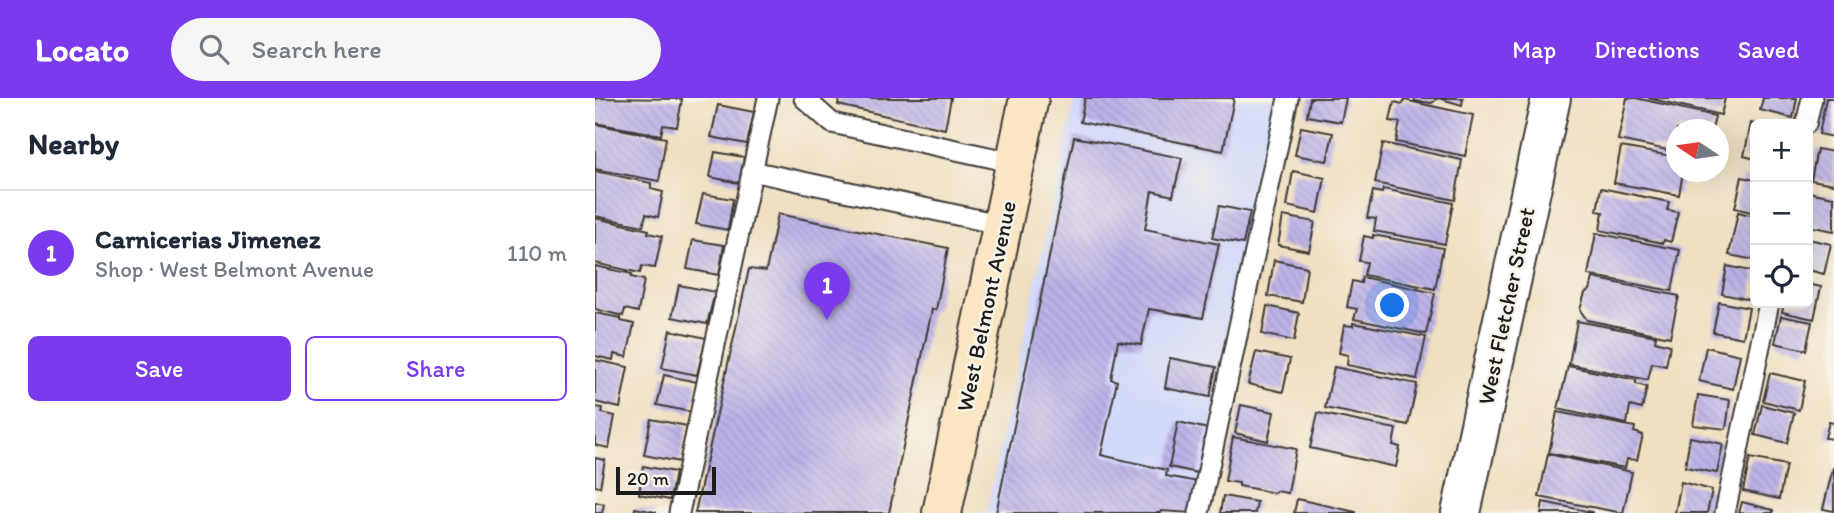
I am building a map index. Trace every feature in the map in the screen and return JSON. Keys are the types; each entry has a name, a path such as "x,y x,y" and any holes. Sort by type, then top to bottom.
{"main road":[{"name":"West Belmont Avenue","path":"942,513 1029,98"}],"street":[{"name":"West Fletcher Street","path":"1461,513 1552,98"}],"lane":[{"path":"679,513 768,98"},
{"path":"804,98 832,123 1016,163"},
{"path":"1199,513 1288,98"},
{"path":"1807,119 1811,98"},
{"path":"752,171 1003,225"},
{"path":"1724,513 1768,308"}],"shaded area":[{"path":"1075,98 1284,98 1197,513 986,513"}],"building":[{"path":"595,98 682,99 677,127 663,125 661,135 595,123"},
{"path":"840,98 951,98 945,129 838,105"},
{"path":"1085,98 1234,99 1223,151 1080,122"},
{"path":"1310,98 1346,98 1341,122 1307,116"},
{"path":"1414,98 1438,98 1432,103 1415,101"},
{"path":"1438,98 1463,98 1462,105"},
{"path":"1627,98 1715,116 1714,119 1666,119 1666,150 1618,140"},
{"path":"1648,98 1725,98 1721,115"},
{"path":"1763,98 1797,98 1793,118 1760,110"},
{"path":"1826,98 1834,98 1834,137 1819,134"},
{"path":"1404,100 1473,115 1465,156 1396,142 1400,122 1390,121 1394,102 1403,104"},
{"path":"718,105 754,112 747,144 711,137"},
{"path":"595,124 666,138 659,181 595,169"},
{"path":"1301,127 1333,133 1327,161 1295,155"},
{"path":"1750,128 1750,158 1744,156"},
{"path":"1074,137 1182,158 1173,196 1152,191 1145,229 1219,244 1203,318 1149,309 1141,345 1118,341 1111,379 1117,381 1101,455 1167,470 1166,476 1198,482 1192,513 996,513"},
{"path":"1383,143 1462,160 1455,200 1375,183"},
{"path":"1621,147 1666,155 1666,182 1681,182 1679,195 1614,183"},
{"path":"1817,149 1834,152 1834,184 1813,180"},
{"path":"715,152 744,157 739,183 710,177"},
{"path":"595,171 651,183 651,189 663,192 658,217 646,214 643,226 595,216"},
{"path":"1293,171 1325,178 1318,213 1287,206"},
{"path":"1742,177 1750,179 1750,212 1735,208"},
{"path":"1601,188 1669,202 1667,210 1678,212 1671,242 1664,240 1663,243 1600,230 1603,212 1597,211"},
{"path":"1383,189 1453,203 1445,244 1374,231 1376,219 1367,218 1373,191 1382,193"},
{"path":"1813,193 1834,197 1834,231 1813,227"},
{"path":"703,194 733,199 728,230 696,224"},
{"path":"1219,206 1250,212 1243,244 1212,238"},
{"path":"1738,212 1750,215 1750,259 1729,255"},
{"path":"778,214 948,248 936,310 932,309 889,513 695,513 749,269 766,271"},
{"path":"1283,216 1315,222 1309,251 1278,245"},
{"path":"595,218 649,230 648,233 662,236 655,268 642,266 640,273 595,263"},
{"path":"1596,233 1680,250 1672,291 1588,275"},
{"path":"1373,235 1443,248 1435,289 1364,275 1367,262 1359,261 1364,236 1373,238"},
{"path":"693,240 724,245 719,275 687,269"},
{"path":"1813,240 1831,244 1824,274 1813,271"},
{"path":"1274,260 1307,267 1302,302 1268,296"},
{"path":"595,266 632,274 631,277 644,280 638,312 625,309 623,316 595,309"},
{"path":"1727,266 1750,271 1750,300 1722,294"},
{"path":"1362,277 1435,293 1426,334 1354,319 1357,309 1347,307 1352,281 1361,283"},
{"path":"1593,278 1679,296 1670,337 1587,320 1580,310"},
{"path":"679,285 715,292 707,324 672,317"},
{"path":"1813,285 1821,287 1814,319 1782,312 1783,308 1813,308"},
{"path":"1719,302 1749,308 1743,338 1713,332"},
{"path":"1267,306 1299,313 1294,341 1262,334"},
{"path":"595,313 621,318 621,321 634,324 627,357 614,354 613,360 595,356"},
{"path":"1781,316 1812,322 1806,350 1775,343"},
{"path":"1577,321 1656,336 1655,341 1670,345 1666,366 1652,363 1648,380 1569,364"},
{"path":"1353,323 1426,337 1417,379 1347,365 1348,355 1339,353 1344,325 1353,326"},
{"path":"670,330 706,338 697,375 662,368"},
{"path":"1706,347 1740,355 1733,389 1699,381"},
{"path":"1256,352 1290,359 1283,392 1248,384"},
{"path":"1170,358 1216,367 1210,397 1165,388"},
{"path":"595,360 628,367 620,408 595,402"},
{"path":"1568,366 1636,380 1636,384 1647,387 1642,409 1630,406 1627,424 1558,409"},
{"path":"1334,367 1417,384 1408,425 1325,408"},
{"path":"1770,373 1805,381 1799,410 1763,401"},
{"path":"664,375 697,382 691,412 657,405"},
{"path":"1698,395 1730,400 1726,429 1693,425"},
{"path":"1241,405 1274,412 1268,441 1235,433"},
{"path":"1762,405 1794,413 1787,443 1755,435"},
{"path":"595,407 603,408 602,413 615,416 609,448 595,445"},
{"path":"1557,412 1635,427 1634,432 1643,435 1637,460 1627,459 1625,468 1549,453"},
{"path":"1318,413 1396,429 1393,445 1400,447 1396,467 1310,448"},
{"path":"651,419 687,426 680,462 644,455"},
{"path":"1178,422 1208,429 1198,473 1169,467"},
{"path":"1829,422 1834,423 1834,439 1825,438"},
{"path":"1233,437 1296,449 1288,493 1275,493 1225,481"},
{"path":"1690,437 1723,444 1717,473 1685,467"},
{"path":"1548,454 1632,472 1623,513 1539,497"},
{"path":"595,458 605,460 600,487 595,486"},
{"path":"1750,458 1786,465 1779,499 1743,491"},
{"path":"643,466 675,472 670,500 639,494"},
{"path":"1834,468 1834,511 1823,509"},
{"path":"1681,482 1712,490 1707,513 1675,513"},
{"path":"1223,496 1257,502 1255,513 1220,513"},
{"path":"1297,499 1356,512 1356,513 1294,513"},
{"path":"595,502 604,504 602,513 595,513"},
{"path":"1543,502 1592,512 1592,513 1541,513"},
{"path":"1742,502 1773,510 1773,513 1739,513"},
{"path":"635,508 656,512 656,513 634,513"}],"place":[{"name":"Carnicerias Jimenez","path":"827,320"}]}
